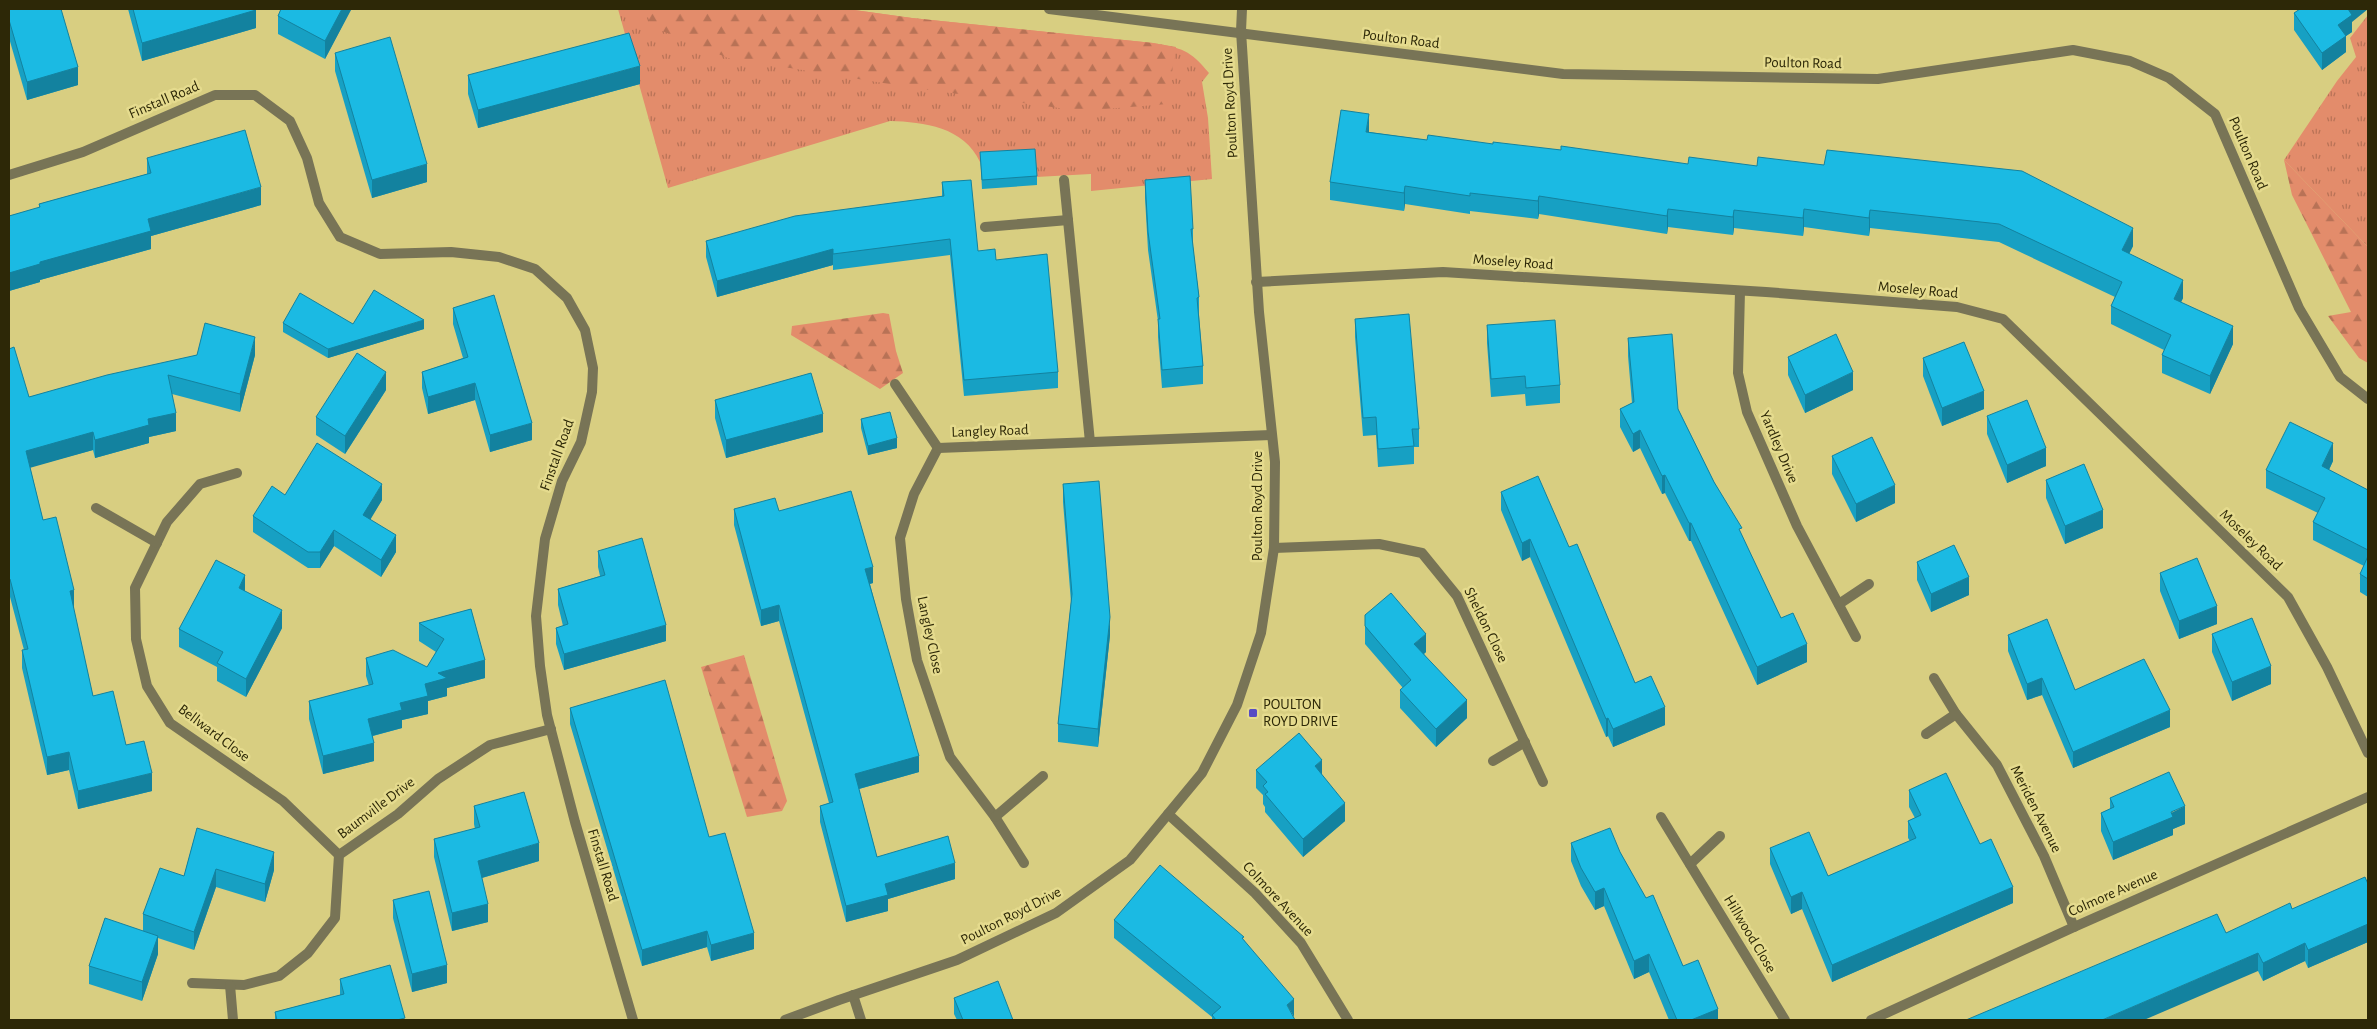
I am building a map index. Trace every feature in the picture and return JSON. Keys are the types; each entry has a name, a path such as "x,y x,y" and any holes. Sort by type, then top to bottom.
{"street":[{"name":"Poulton Road","path":"1049,9 1241,31 1389,53 1563,74 1878,79 2073,50 2130,62 2169,78 2215,114 2299,308 2340,377 2368,399"},
{"name":"Poulton Royd Drive","path":"785,1020 957,960 1056,913 1130,860 1202,773 1236,704 1261,633 1274,548 1274,462 1256,282 1241,31 1242,9"},
{"name":"Finstall Road","path":"9,175 83,152 216,95 255,95 290,121 307,158 319,203 340,236 380,254 450,252 499,257 535,270 567,298 585,330 592,368 592,392 581,442 562,481 544,539 536,616 540,666 551,728 574,822 633,1020"},
{"path":"1064,180 1090,442"},
{"path":"985,227 1068,220"},
{"name":"Moseley Road","path":"1256,282 1443,272 1957,307 2003,320 2288,597 2328,667 2368,753"},
{"name":"Yardley Drive","path":"1740,291 1738,373 1747,412 1797,526 1856,637"},
{"name":"Langley Road","path":"895,384 938,448 1271,435"},
{"name":"Langley Close","path":"938,448 914,494 900,538 906,599 917,660 950,757 995,817 1024,863"},
{"name":"Bellward Close","path":"237,473 200,484 167,522 135,588 136,640 147,686 170,723 283,801 339,855"},
{"path":"96,508 157,543"},
{"name":"Sheldon Close","path":"1274,548 1379,544 1422,553 1457,596 1543,782"},
{"path":"1839,604 1869,584"},
{"name":"Meriden Avenue","path":"1934,678 1956,714 1997,766 2044,856 2074,927"},
{"path":"1926,734 1956,714"},
{"name":"Baumville Drive","path":"192,983 244,985 279,976 308,953 335,918 339,855 398,814 438,779 490,745 551,728"},
{"path":"1493,761 1525,742"},
{"path":"995,817 1043,776"},
{"name":"Colmore Avenue","path":"1871,1020 2074,927 2368,797"},
{"name":"Colmore Avenue","path":"1168,814 1255,893 1301,943 1348,1020"},
{"name":"Hillwood Close","path":"1661,817 1785,1020"},
{"path":"1690,864 1720,836"},
{"path":"230,985 233,1020"},
{"path":"853,995 862,1020"}],"green space":[{"path":"618,9 847,9 912,18 1153,43 1185,51 1196,59 1209,73 1202,82 1208,118 1212,179 1091,191 1091,174 1036,177 1034,158 980,162 973,150 953,134 929,125 890,121 668,188"},
{"path":"647,9 847,9 1176,47 1167,104 1081,111 908,87 728,58 650,26"},
{"path":"2368,15 2368,247 2284,160 2337,81 2356,57 2350,38"},
{"path":"2284,160 2368,247 2368,363 2359,358 2328,316 2351,312 2292,195"},
{"path":"883,313 889,314 896,351 903,373 880,389 791,335 792,326"},
{"path":"744,655 787,801 782,811 747,817 701,667"}],"building":[{"path":"9,9 61,9 78,67 27,82 9,20"},
{"path":"133,9 256,9 256,10 142,43"},
{"path":"281,9 342,9 325,41 278,16"},
{"path":"2300,9 2348,9 2352,15 2338,25 2346,36 2322,53 2294,13"},
{"path":"629,33 640,66 478,110 468,75"},
{"path":"390,37 427,164 372,180 335,53"},
{"path":"1341,110 1369,114 1366,132 1427,140 1428,135 1493,144 1493,142 1561,150 1561,146 1688,164 1689,157 1757,166 1758,157 1824,165 1827,150 2022,171 2133,228 2122,250 2183,280 2174,299 2233,326 2210,376 2162,355 2171,335 2111,306 2122,282 1999,224 1870,210 1869,218 1804,209 1803,218 1734,210 1733,217 1668,209 1667,216 1539,196 1538,201 1470,193 1470,196 1405,186 1404,193 1330,182"},
{"path":"245,130 261,187 148,219 151,231 40,262 40,264 9,273 9,216 40,207 39,204 151,173 147,158"},
{"path":"1035,149 1037,176 982,180 980,152"},
{"path":"1190,176 1193,229 1191,229 1199,297 1197,298 1203,366 1162,370 1158,319 1160,319 1148,232 1145,180"},
{"path":"971,180 978,251 995,249 996,260 1047,254 1058,372 964,380 950,239 833,254 833,249 717,281 706,241 795,216 944,196 942,182"},
{"path":"374,290 424,320 328,349 283,323 300,293 353,324"},
{"path":"494,295 532,423 490,435 475,383 428,397 422,372 468,357 453,308"},
{"path":"1409,314 1419,429 1412,429 1414,446 1378,449 1376,417 1363,418 1355,319"},
{"path":"1555,320 1560,385 1526,388 1525,376 1491,379 1487,325"},
{"path":"205,323 255,337 240,394 168,375 176,413 148,419 149,425 95,440 93,432 26,451 43,520 56,517 74,590 70,591 93,696 113,691 126,745 144,741 152,773 78,791 69,752 47,757 22,650 28,649 9,579 9,349 14,347 29,397 107,375 197,355"},
{"path":"1672,334 1678,409 1714,482 1742,528 1739,529 1781,618 1793,613 1807,644 1757,667 1691,523 1689,523 1665,475 1662,476 1640,430 1633,434 1620,409 1634,402 1628,338"},
{"path":"1836,334 1853,372 1805,395 1788,357"},
{"path":"1964,342 1984,391 1942,408 1923,358"},
{"path":"357,353 386,372 345,436 316,417"},
{"path":"811,373 823,414 726,440 715,400"},
{"path":"2027,400 2046,448 2007,465 1987,416"},
{"path":"890,412 897,438 868,446 861,419"},
{"path":"2290,422 2333,443 2322,466 2368,490 2368,550 2313,522 2325,498 2266,470"},
{"path":"1872,437 1895,485 1856,504 1832,456"},
{"path":"317,443 382,484 363,515 396,535 381,560 334,530 320,552 308,552 253,516 272,486 285,495"},
{"path":"2084,464 2103,510 2065,526 2046,480"},
{"path":"1538,476 1569,547 1577,544 1635,683 1651,676 1665,707 1613,729 1608,718 1606,719 1530,539 1522,543 1501,492"},
{"path":"1099,481 1110,617 1098,729 1058,724 1072,594 1063,484"},
{"path":"851,491 873,567 865,569 919,756 855,774 877,857 948,836 955,863 885,884 888,895 846,906 820,806 833,802 779,605 761,610 734,509 775,498 779,511"},
{"path":"642,538 666,625 564,654 556,628 568,624 558,589 605,575 598,551"},
{"path":"1954,545 1969,577 1931,594 1917,562"},
{"path":"2368,556 2368,579 2360,574"},
{"path":"2197,558 2217,606 2179,621 2160,573"},
{"path":"216,560 245,575 239,588 282,610 246,679 217,663 223,652 179,629"},
{"path":"1391,593 1426,634 1414,644 1467,700 1436,729 1400,690 1411,680 1365,626 1365,615"},
{"path":"471,609 485,660 438,673 447,678 425,684 428,696 400,703 402,710 368,719 374,743 323,756 309,701 373,684 366,658 393,650 427,667 444,639 419,623"},
{"path":"2252,618 2271,666 2232,682 2212,634"},
{"path":"2047,619 2075,690 2144,659 2170,710 2073,752 2042,678 2027,684 2008,635"},
{"path":"665,680 709,837 725,833 754,933 711,945 707,931 642,950 570,708"},
{"path":"1299,733 1322,760 1315,766 1345,803 1303,839 1265,794 1268,792 1263,786 1267,782 1256,770"},
{"path":"2169,772 2185,806 2171,812 2173,817 2113,842 2101,813 2114,807 2110,798"},
{"path":"1946,773 1980,844 1991,839 2013,887 1832,965 1802,892 1791,897 1770,848 1809,832 1828,876 1916,838 1908,821 1921,815 1909,790"},
{"path":"524,792 539,843 478,861 488,904 452,913 434,839 480,827 474,806"},
{"path":"197,828 274,852 265,884 216,869 194,932 143,914 160,868 184,876"},
{"path":"1610,828 1620,852 1646,898 1653,895 1683,966 1698,960 1718,1009 1691,1020 1677,1020 1649,954 1634,961 1604,888 1595,892 1581,868 1571,843"},
{"path":"1160,865 1244,937 1242,938 1294,999 1287,1005 1295,1020 1216,1020 1212,1015 1221,1007 1114,920"},
{"path":"2365,877 2368,884 2368,924 2308,950 2305,943 2263,963 2258,953 2102,1020 1966,1020 2217,914 2226,933 2290,903 2292,909"},
{"path":"429,891 447,965 412,974 393,900"},
{"path":"105,918 158,936 142,982 89,966"},
{"path":"390,965 405,1018 397,1020 277,1020 275,1012 344,994 340,979"},
{"path":"998,981 1013,1020 963,1020 954,998"}],"place":[{"name":"POULTON ROYD DRIVE","path":"1253,713"}]}
